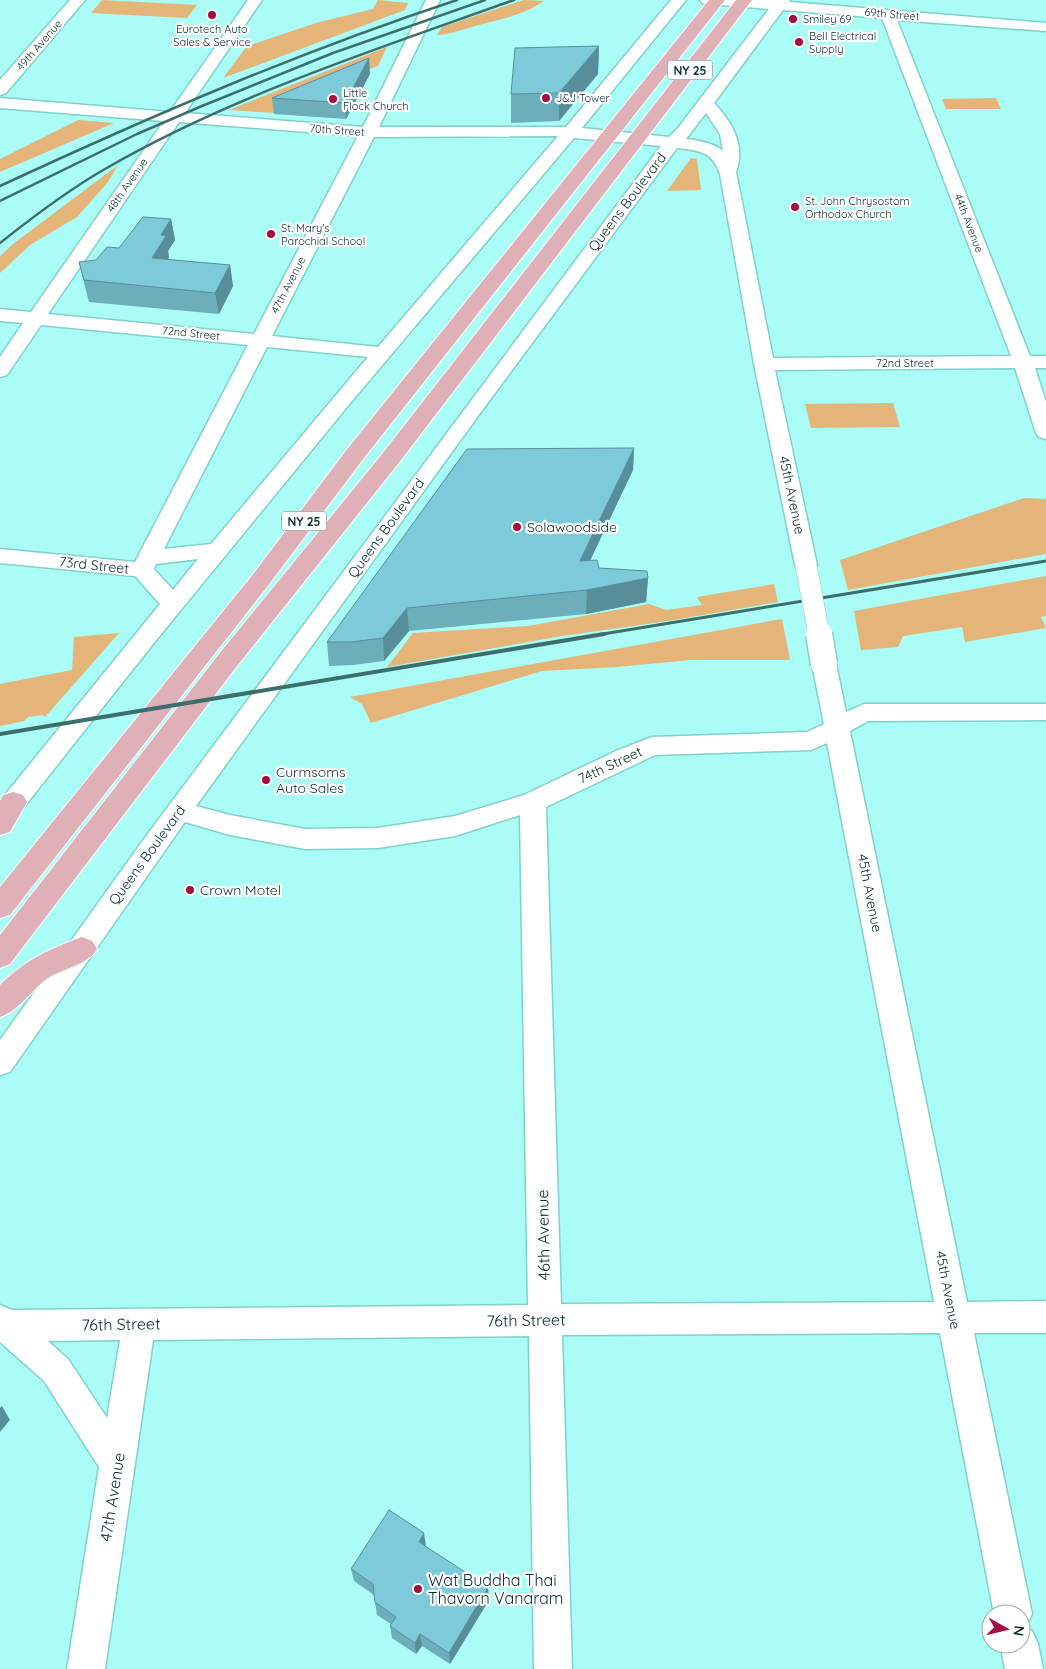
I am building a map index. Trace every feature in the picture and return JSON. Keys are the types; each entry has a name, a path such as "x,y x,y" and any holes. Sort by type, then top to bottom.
{"main road":[{"name":"NY 25","path":"0,907 256,585 356,453 714,0"},
{"name":"NY 25","path":"0,956 228,660 390,459 743,1"},
{"path":"0,1005 26,977 38,968 82,949"}],"street":[{"name":"49th Avenue","path":"0,90 78,0"},
{"name":"48th Avenue","path":"0,371 255,0"},
{"name":"47th Avenue","path":"146,564 368,132 433,0"},
{"path":"4,815 218,550 679,0"},
{"name":"69th Street","path":"714,0 781,2 888,14 1046,27"},
{"name":"Queens Boulevard","path":"0,1063 50,996 112,903 635,190 706,102 781,2"},
{"name":"44th Avenue","path":"888,14 1023,362 1046,433"},
{"name":"45th Avenue","path":"706,102 717,115 732,145 733,158 727,171"},
{"name":"70th Street","path":"0,103 368,132 570,132 674,142"},
{"name":"45th Avenue","path":"674,142 714,150 723,159 727,171 1011,1604"},
{"name":"72nd Street","path":"0,315 382,353"},
{"name":"72nd Street","path":"764,364 1046,362"},
{"name":"73rd Street","path":"0,556 146,564 218,550"},
{"name":"73rd Street","path":"146,564 174,604"},
{"name":"74th Street","path":"179,811 230,825 305,840 378,838 455,826 533,802 625,756 652,746 811,741 864,713 1046,712"},
{"name":"46th Avenue","path":"533,802 553,1669"},
{"name":"76th Street","path":"3,1323 139,1324 1046,1317"},
{"name":"76th Street","path":"3,1323 56,1370 117,1463"},
{"name":"47th Avenue","path":"86,1669 139,1324"},
{"path":"1021,1654 1024,1669"}],"shaded area":[{"path":"102,0 197,5 187,18 91,13"},
{"path":"378,0 408,3 405,10 223,78 247,46 316,23 373,9"},
{"path":"524,0 544,1 512,16 437,35 442,27"},
{"path":"387,47 378,66 277,103 275,113 229,110"},
{"path":"996,98 1001,109 946,109 942,99"},
{"path":"78,120 114,123 0,172 0,159"},
{"path":"691,158 697,159 701,190 667,191"},
{"path":"118,165 108,182 77,217 30,245 0,273 0,256 13,244"},
{"path":"893,403 900,427 811,428 805,404"},
{"path":"1024,498 1046,499 1046,554 848,590 840,560"},
{"path":"1046,576 1046,616 1041,617 1046,628 965,642 962,627 903,636 898,647 861,650 854,611"},
{"path":"774,584 778,602 668,621 562,636 387,667 413,633 528,626 649,604 666,610 702,605 697,597"},
{"path":"782,619 790,660 691,660 617,667 542,671 371,723 362,704 350,697"},
{"path":"119,633 45,717 43,715 28,717 24,721 0,726 0,684 72,670 74,637"}],"building":[{"path":"599,46 559,93 511,94 515,48"},
{"path":"369,58 345,103 272,98"},
{"path":"143,217 171,219 161,235 166,236 152,258 230,265 215,293 84,280 79,262 96,260 107,247 119,248"},
{"name":"Solawoodside","path":"634,448 580,561 597,560 599,568 647,571 648,578 587,590 407,608 383,638 351,642 327,642 467,449"},
{"name":"Wat Buddha Thai Thavorn Vanaram","path":"389,1510 424,1533 419,1542 488,1587 449,1653 420,1634 415,1643 390,1626 396,1617 375,1602 373,1584 351,1569"}],"railway":[{"path":"0,186 226,86 340,41 457,0"},
{"path":"0,201 137,134 202,106 333,53 485,0"},
{"path":"0,243 51,204 91,177 153,143 203,119 305,76 514,0"},
{"path":"597,635 1046,561"},
{"path":"0,734 604,634"}],"place":[{"name":"Eurotech Auto Sales & Service","path":"212,15"},
{"name":"Smiley 69","path":"793,19"},
{"name":"Bell Electrical Supply","path":"799,42"},
{"name":"J&J Tower","path":"546,98"},
{"name":"Little Flock Church","path":"333,99"},
{"name":"St. John Chrysostom Orthodox Church","path":"795,207"},
{"name":"St. Mary's Parochial School","path":"271,234"},
{"name":"Solawoodside","path":"517,527"},
{"name":"Curmsoms Auto Sales","path":"266,780"},
{"name":"Crown Motel","path":"190,890"},
{"name":"Wat Buddha Thai Thavorn Vanaram","path":"418,1589"}]}
